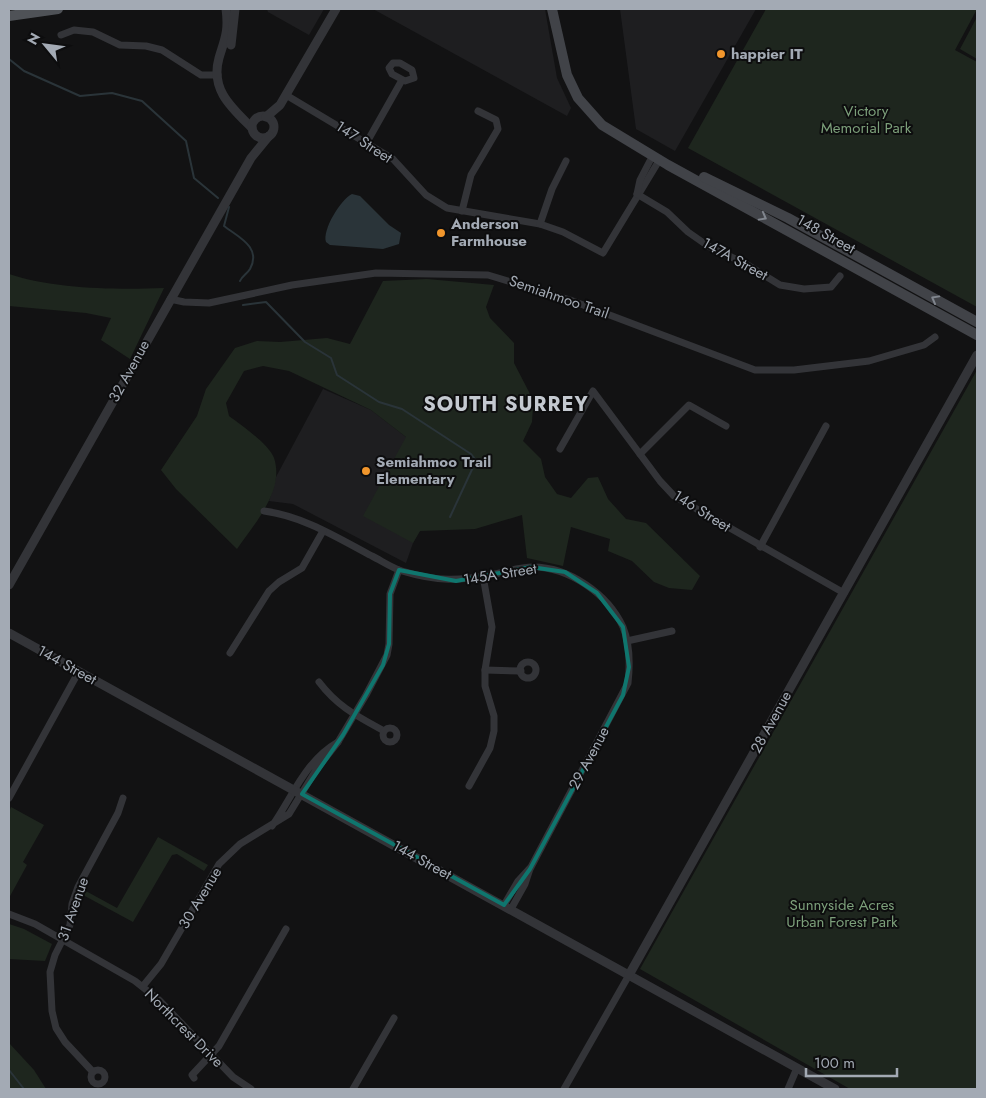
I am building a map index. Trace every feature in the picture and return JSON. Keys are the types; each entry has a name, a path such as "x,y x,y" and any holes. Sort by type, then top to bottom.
{"main road":[{"path":"9,16 58,9"},
{"name":"148 Street","path":"552,9 567,75 578,98 602,125 656,157 977,335"},
{"name":"148 Street","path":"558,9 567,75"},
{"name":"148 Street","path":"656,157 671,161 788,218 977,322"}],"street":[{"path":"226,9 227,33 218,61 220,90 232,110 261,138 270,136 273,131 280,105 336,9"},
{"path":"218,72 232,42 235,9"},
{"path":"61,35 74,30 94,32 120,45 146,46 162,50 201,75 218,72"},
{"path":"367,142 402,80"},
{"name":"147 Street","path":"286,95 393,159 426,195 447,208 540,224 563,232 603,253 637,194"},
{"path":"228,103 247,114 262,117 274,125"},
{"path":"252,131 253,122 280,105"},
{"path":"462,211 471,175 498,129 496,120 478,111"},
{"name":"32 Avenue","path":"251,158 256,139 252,131"},
{"name":"32 Avenue","path":"9,585 251,158 270,136"},
{"path":"637,194 640,180 656,157"},
{"path":"540,224 552,189 566,161"},
{"name":"147A Street","path":"637,194 667,212 688,232 708,246 746,264 780,285 804,289 831,287 840,276"},
{"name":"Semiahmoo Trail","path":"170,299 184,302 215,302 292,286 376,273 488,275 570,300 755,370 794,370 869,361 908,351 924,345 936,337"},
{"name":"28 Avenue","path":"564,1089 977,355"},
{"name":"146 Street","path":"560,450 593,391 674,496 760,547 844,593"},
{"path":"640,454 689,405 726,426"},
{"path":"760,547 826,426"},
{"name":"145A Street","path":"264,511 290,516 399,570 426,578 456,581 531,567 565,572 597,594 610,607 623,627 627,641"},
{"path":"230,653 269,591 279,582 302,568 323,531"},
{"name":"30 Avenue","path":"298,792 338,742 355,715 387,655 390,594 399,570"},
{"path":"469,786 493,738 494,716 486,693 485,670 492,628 483,576"},
{"path":"627,641 672,631"},
{"name":"144 Street","path":"9,633 835,1089"},
{"name":"29 Avenue","path":"507,907 526,884 530,869 623,695 628,683 627,641"},
{"path":"485,670 521,671"},
{"path":"9,798 79,671"},
{"path":"319,682 337,703 384,732"},
{"name":"30 Avenue","path":"144,986 161,964 220,864 240,844 289,814 312,762 324,750 338,742"},
{"path":"312,762 319,767"},
{"name":"31 Avenue","path":"93,1072 65,1042 53,1020 50,972 55,956 70,925 74,895 118,813 123,798"},
{"name":"Northcrest Drive","path":"9,914 26,920 64,940 144,986 232,1077 251,1089"},
{"path":"194,1078 192,1076 220,1045 286,929"},
{"path":"353,1089 394,1018"},
{"path":"788,1089 797,1068"}],"highlighted area":[{"path":"531,567 565,572 597,593 623,627 629,667 623,695 530,869 504,905 302,794 343,735 383,665 389,644 390,594 399,570 456,581"}],"shaded area":[{"path":"267,9 324,9 309,35 268,12"},
{"path":"373,9 545,9 557,78 571,108 567,116"},
{"path":"620,9 756,9 675,151 636,129"},
{"path":"352,194 360,196 389,225 401,233 399,244 383,249 330,245 326,242 327,230 333,215"},
{"name":"Semiahmoo Trail Elementary","path":"323,389 371,410 406,437 456,465 413,543 406,563 293,504 269,501 276,477"}],"green space":[{"name":"Victory Memorial Park","path":"766,9 977,9 955,50 977,62 977,307 688,148"},
{"path":"977,17 977,59 960,49"},
{"path":"9,274 65,286 126,289 164,288 130,359 101,340 111,318 86,313 9,306"},
{"path":"427,279 494,285 486,307 490,318 514,343 514,363 529,392 533,406 532,422 523,441 541,459 545,477 557,494 571,498 588,478 598,477 608,499 626,519 646,523 700,576 692,590 669,588 654,582 632,561 608,551 610,539 571,527 563,566 527,558 522,515 475,529 420,531 413,543 363,516 406,437 371,410 289,371 263,366 244,371 226,403 229,416 267,447 274,458 276,470 272,495 259,518 237,549 176,489 161,470 197,416 206,389 235,348 257,341 280,342 327,338 350,344 383,281"},
{"name":"Sunnyside Acres Urban Forest Park","path":"977,370 977,1089 850,1089 640,969"},
{"path":"11,807 44,825 23,862 27,865 9,898 9,812"},
{"path":"158,837 208,865 204,871 177,854 172,855 133,922 83,895 84,890 117,908"},
{"path":"9,924 24,929 52,944 45,961 9,959"},
{"path":"9,1043 34,1070 46,1089 9,1089"}],"waterway":[{"path":"9,59 24,71 80,96 112,93 142,101 186,141 194,178 218,198"},
{"path":"229,207 224,226 247,243 253,255 250,269 240,281"},
{"path":"243,305 266,302 305,342 331,358 337,375 379,402 402,409 471,454 475,459 475,463 450,517"},
{"path":"9,1070 24,1089"}],"place":[{"name":"happier IT","path":"721,54"},
{"name":"Anderson Farmhouse","path":"441,233"},
{"name":"Semiahmoo Trail Elementary","path":"366,471"}],"district":[{"name":"SOUTH SURREY","path":"506,404"}]}
